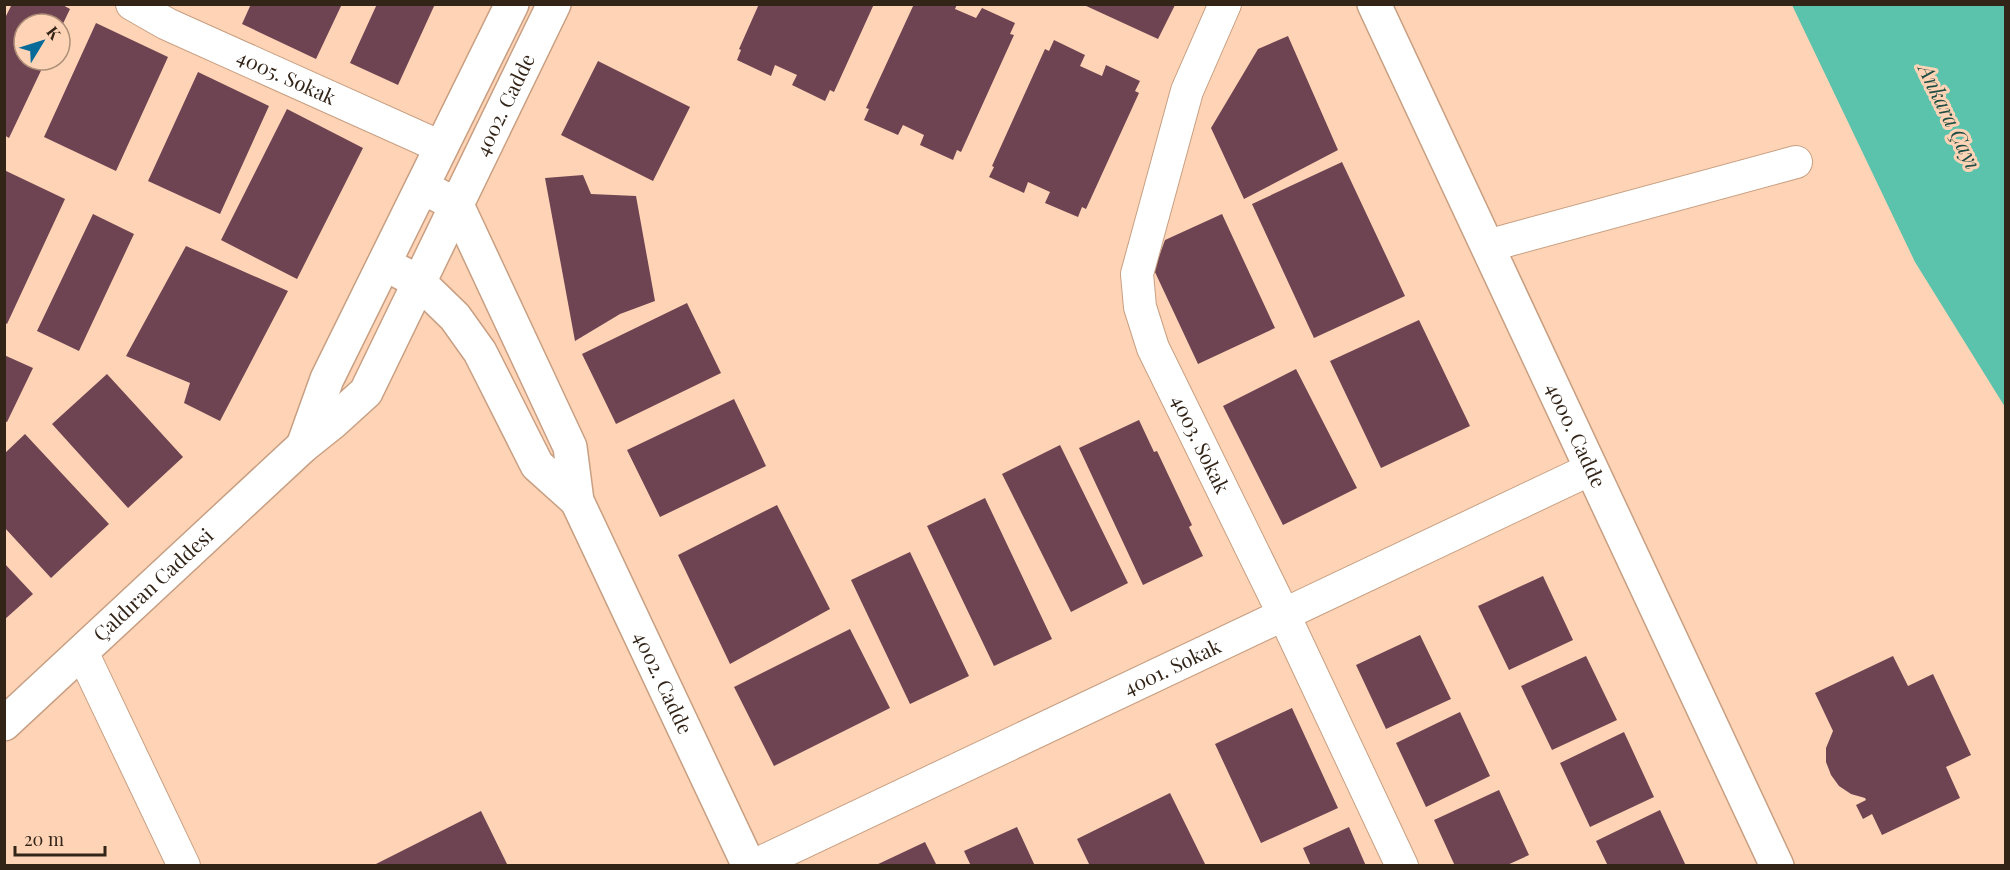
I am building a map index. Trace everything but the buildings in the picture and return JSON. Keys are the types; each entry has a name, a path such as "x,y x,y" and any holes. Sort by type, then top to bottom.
{"street":[{"name":"4005. Sokak","path":"132,4 167,24 410,131 441,147"},
{"name":"4002. Cadde","path":"512,4 383,264 419,282 455,317 480,352 537,465 577,501"},
{"name":"4002. Cadde","path":"419,282 554,4"},
{"name":"4003. Sokak","path":"1225,4 1187,91 1137,274 1140,308 1153,348 1284,615 1402,866"},
{"name":"4000. Cadde","path":"1374,4 1777,866"},
{"path":"1487,246 1796,162"},
{"path":"422,187 457,205"},
{"name":"4002. Cadde","path":"457,205 570,447 577,501 751,866"},
{"name":"Çaldıran Caddesi","path":"303,446 327,380 383,264"},
{"name":"Çaldıran Caddesi","path":"4,724 303,446 366,392 419,282"},
{"name":"4001. Sokak","path":"751,866 1591,469"},
{"path":"82,652 184,866"}],"water":[{"name":"Ankara Çayı","path":"1792,5 2004,5 2006,8 2005,407 1915,262"}]}
